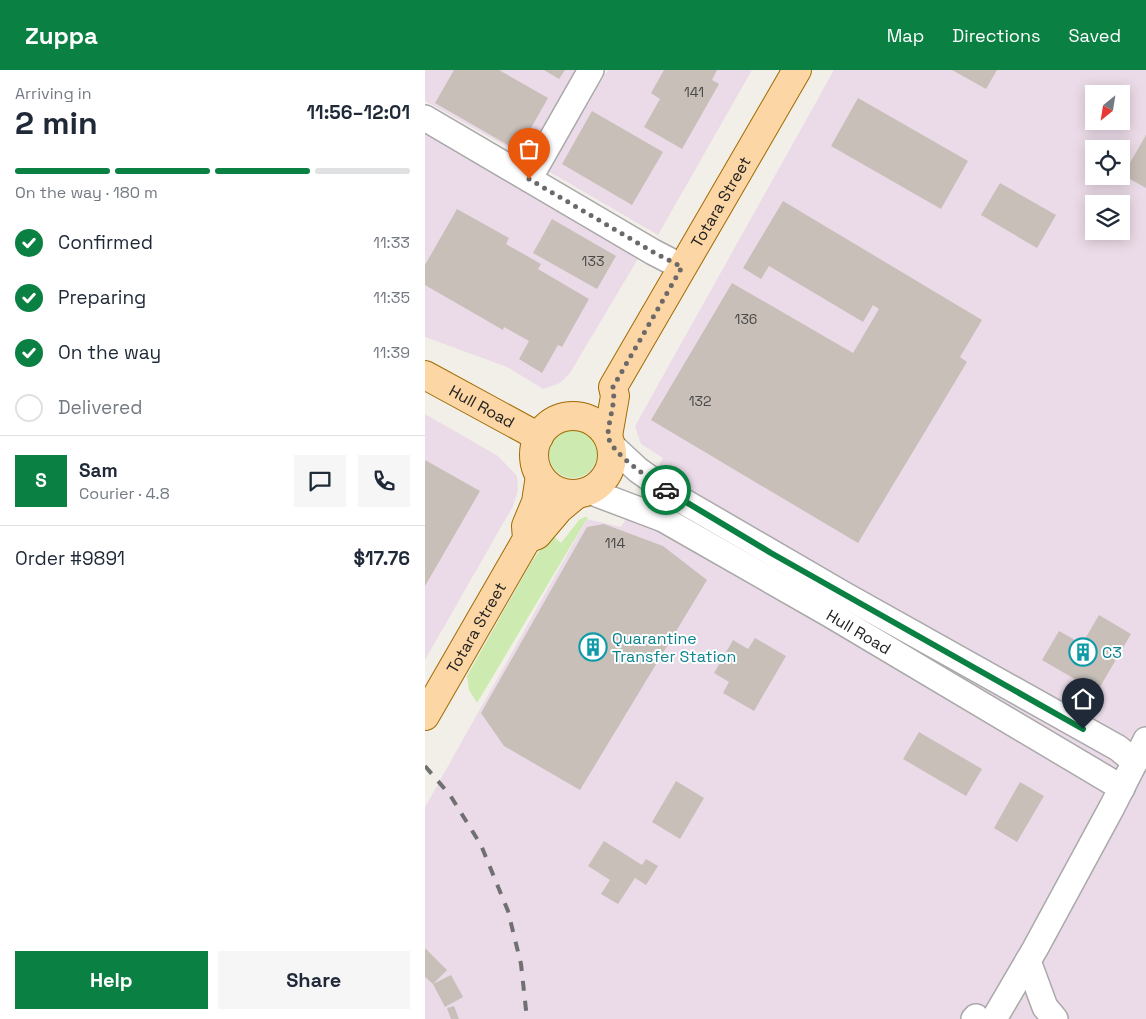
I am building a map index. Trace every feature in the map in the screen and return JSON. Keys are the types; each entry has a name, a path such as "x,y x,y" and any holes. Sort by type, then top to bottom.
{"main road":[{"name":"Totara Street","path":"577,416 604,390 613,387 797,70"},
{"name":"Hull Road","path":"425,375 539,438"},
{"name":"Totara Street","path":"609,440 611,408 615,396 613,387"},
{"path":"577,416 591,420 601,427 609,440 611,461 602,481 583,493 568,494 553,488 540,476 537,470 535,454 539,438 543,431 553,422 565,417 577,416"},
{"name":"Totara Street","path":"425,716 527,539 526,526 536,502 540,476"},
{"name":"Totara Street","path":"527,539 537,535 559,509 583,493"}],"street":[{"path":"520,178 591,70"},
{"path":"425,118 462,147 682,267"},
{"name":"Hull Road","path":"609,440 638,470 676,497 835,590 1118,748 1135,762"},
{"name":"Hull Road","path":"583,493 663,519 824,611 1122,788"},
{"path":"984,1017 1028,961 1146,740"},
{"path":"1028,961 1045,1006 1055,1019"}],"shaded area":[{"path":"425,70 579,70 527,158 425,101"},
{"path":"608,70 752,70 658,235 548,171"},
{"path":"834,70 1146,70 1146,1019 425,1019 425,807 587,519 621,527 663,458 641,444 635,426"},
{"path":"425,132 642,252 570,373 560,383 543,389 507,367 425,337"},
{"path":"425,414 498,456 517,476 518,490 513,506 425,660"}],"green space":[{"path":"568,430 578,430 590,437 597,449 597,459 590,471 578,478 568,478 560,474 553,467 549,459 549,449 553,441 560,434"},
{"path":"588,517 477,703 469,690 467,676 531,563 551,534 561,543 579,520"}],"building":[{"path":"454,70 499,70 548,98 518,151 435,103"},
{"path":"544,70 565,70 559,79"},
{"path":"664,70 717,70 712,80 719,84 682,149 644,127 660,99 651,93"},
{"path":"952,70 997,70 986,89"},
{"path":"858,98 968,161 941,209 831,146"},
{"path":"592,111 663,152 632,205 562,164"},
{"path":"1146,135 1146,188 1130,179 1130,163"},
{"path":"1000,183 1056,215 1037,248 981,215"},
{"path":"783,201 982,320 960,357 967,362 858,543 651,420 732,283 853,353 879,309 873,305 863,322 769,266 761,279 743,268"},
{"path":"457,209 509,238 506,244 541,264 538,269 589,299 562,347 558,345 542,373 519,359 529,341 504,327 503,330 425,285 425,265"},
{"path":"552,219 616,256 597,289 533,253"},
{"path":"425,460 480,491 425,586"},
{"name":"Quarantine Transfer Station","path":"604,524 663,546 707,580 580,790 504,746 481,713 587,527"},
{"name":"C3","path":"1099,615 1131,634 1097,692 1042,660 1059,631 1082,644"},
{"path":"755,638 786,656 754,711 723,693 729,682 714,673 733,640 748,649"},
{"path":"919,732 982,769 966,796 903,759"},
{"path":"676,781 704,798 680,839 652,822"},
{"path":"1020,782 1044,796 1017,842 994,828"},
{"path":"604,841 642,865 646,859 658,866 646,885 635,878 618,904 601,894 610,880 588,866"},
{"path":"425,948 447,970 433,984 425,977"},
{"path":"451,975 463,997 445,1007 433,984"},
{"path":"454,1006 459,1019 451,1019 447,1008"}],"railway":[{"path":"425,766 450,795 481,845 508,911 521,964 527,1019"}],"way so far":[{"path":"529,179 682,267 613,387 615,396 611,408 608,436 610,444 638,470 666,490"}],"place":[{"name":"Quarantine Transfer Station","path":"593,647"},
{"name":"C3","path":"1083,652"}],"route":[{"path":"666,490 771,553 1083,729"}]}
